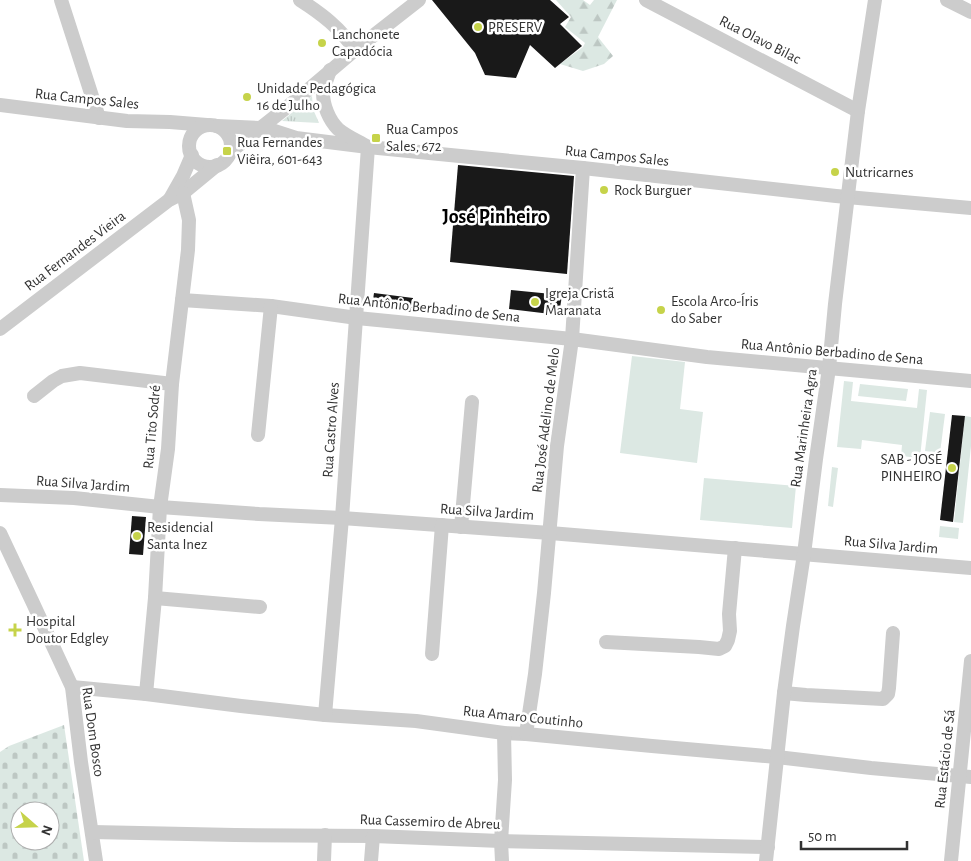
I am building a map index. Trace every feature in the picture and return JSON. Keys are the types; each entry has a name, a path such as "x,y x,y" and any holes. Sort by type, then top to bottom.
{"street":[{"path":"61,0 99,118"},
{"path":"300,0 332,23 347,38 355,50"},
{"path":"230,152 230,139 222,128 211,125 200,127 191,138 192,155 195,160 200,164 217,165 225,160 230,152 330,70 419,0"},
{"name":"Rua Olavo Bilac","path":"646,0 858,110"},
{"name":"Rua Marinheira Agra","path":"766,861 784,693 829,368 858,110 876,0"},
{"path":"947,0 971,12"},
{"path":"330,70 323,93 331,120 338,129 368,147"},
{"name":"Rua Campos Sales","path":"0,105 127,121 260,128 296,138 368,147 971,208"},
{"path":"170,122 191,138"},
{"name":"Rua Castro Alves","path":"325,714 342,518 368,147"},
{"name":"Rua Fernandes Vieira","path":"169,200 183,176 192,155"},
{"name":"Rua Fernandes Vieira","path":"0,329 169,200 183,193 217,165"},
{"name":"Rua José Adelino de Melo","path":"526,734 535,674 558,446 572,339 583,168"},
{"name":"Rua Tito Sodré","path":"146,694 155,598 160,507 168,449 172,384 189,230 189,220 183,193"},
{"name":"Rua Antônio Berbadino de Sena","path":"182,300 271,306 357,318 572,339 707,356 971,381"},
{"path":"258,435 271,306"},
{"path":"34,396 62,376 80,373 172,384"},
{"path":"461,527 472,402"},
{"name":"Rua Silva Jardim","path":"0,495 74,498 160,507 550,532 971,568"},
{"path":"432,654 442,525"},
{"name":"Rua Dom Bosco","path":"0,533 72,688 96,861"},
{"path":"606,642 719,649 725,646 730,631 729,614 735,548"},
{"path":"155,598 260,607"},
{"path":"784,693 883,699 888,694 889,688 893,633"},
{"name":"Rua Estácio de Sá","path":"951,861 965,776 971,661"},
{"name":"Rua Amaro Coutinho","path":"72,688 965,776"},
{"path":"502,861 504,732"},
{"name":"Rua Cassemiro de Abreu","path":"92,832 373,836 768,847"},
{"path":"324,861 325,835"},
{"path":"371,861 373,836"}],"green space":[{"path":"556,0 583,0 590,5 594,0 617,0 598,37 613,56 604,64 583,71 560,64 583,47 585,43 565,27 571,17"},
{"path":"312,96 313,109 319,123 282,121"},
{"path":"632,356 685,362 680,409 703,412 697,463 620,453"},
{"path":"844,381 853,382 851,401 917,408 919,389 927,390 920,458 901,456 902,445 862,440 861,449 837,447"},
{"path":"860,384 908,389 906,401 858,396"},
{"path":"930,412 945,414 940,453 925,451"},
{"path":"965,416 971,417 971,446 963,523 954,522"},
{"path":"832,467 838,468 833,507 828,506"},
{"path":"704,478 796,486 792,528 700,520"},
{"path":"940,526 959,528 958,539 939,537"},
{"path":"64,725 84,861 0,861 0,752 9,746"}],"building":[{"path":"432,0 550,0 569,17 560,24 582,46 555,68 530,45 516,78 485,75 475,53"},
{"path":"458,165 574,176 567,274 450,262"},
{"name":"Igreja Cristã Maranata","path":"511,290 562,295 559,315 509,309"},
{"path":"374,293 413,298 412,312 372,307"},
{"name":"SAB - JOSÉ PINHEIRO","path":"952,415 965,416 953,522 940,520"},
{"name":"Residencial Santa Inez","path":"132,516 146,517 143,555 129,554"}],"place":[{"name":"PRESERV","path":"478,27"},
{"name":"Lanchonete Capadócia","path":"322,43"},
{"name":"Unidade Pedagógica 16 de Julho","path":"247,97"},
{"name":"Rua Campos Sales, 672","path":"376,138"},
{"name":"Rua Fernandes Viêira, 601-643","path":"227,151"},
{"name":"Nutricarnes","path":"835,172"},
{"name":"Rock Burguer","path":"604,190"},
{"name":"Igreja Cristã Maranata","path":"535,302"},
{"name":"Escola Arco-Íris do Saber","path":"661,310"},
{"name":"SAB - JOSÉ PINHEIRO","path":"952,468"},
{"name":"Residencial Santa Inez","path":"137,536"},
{"name":"Hospital Doutor Edgley","path":"15,630"}],"district":[{"name":"José Pinheiro","path":"495,217"}]}
